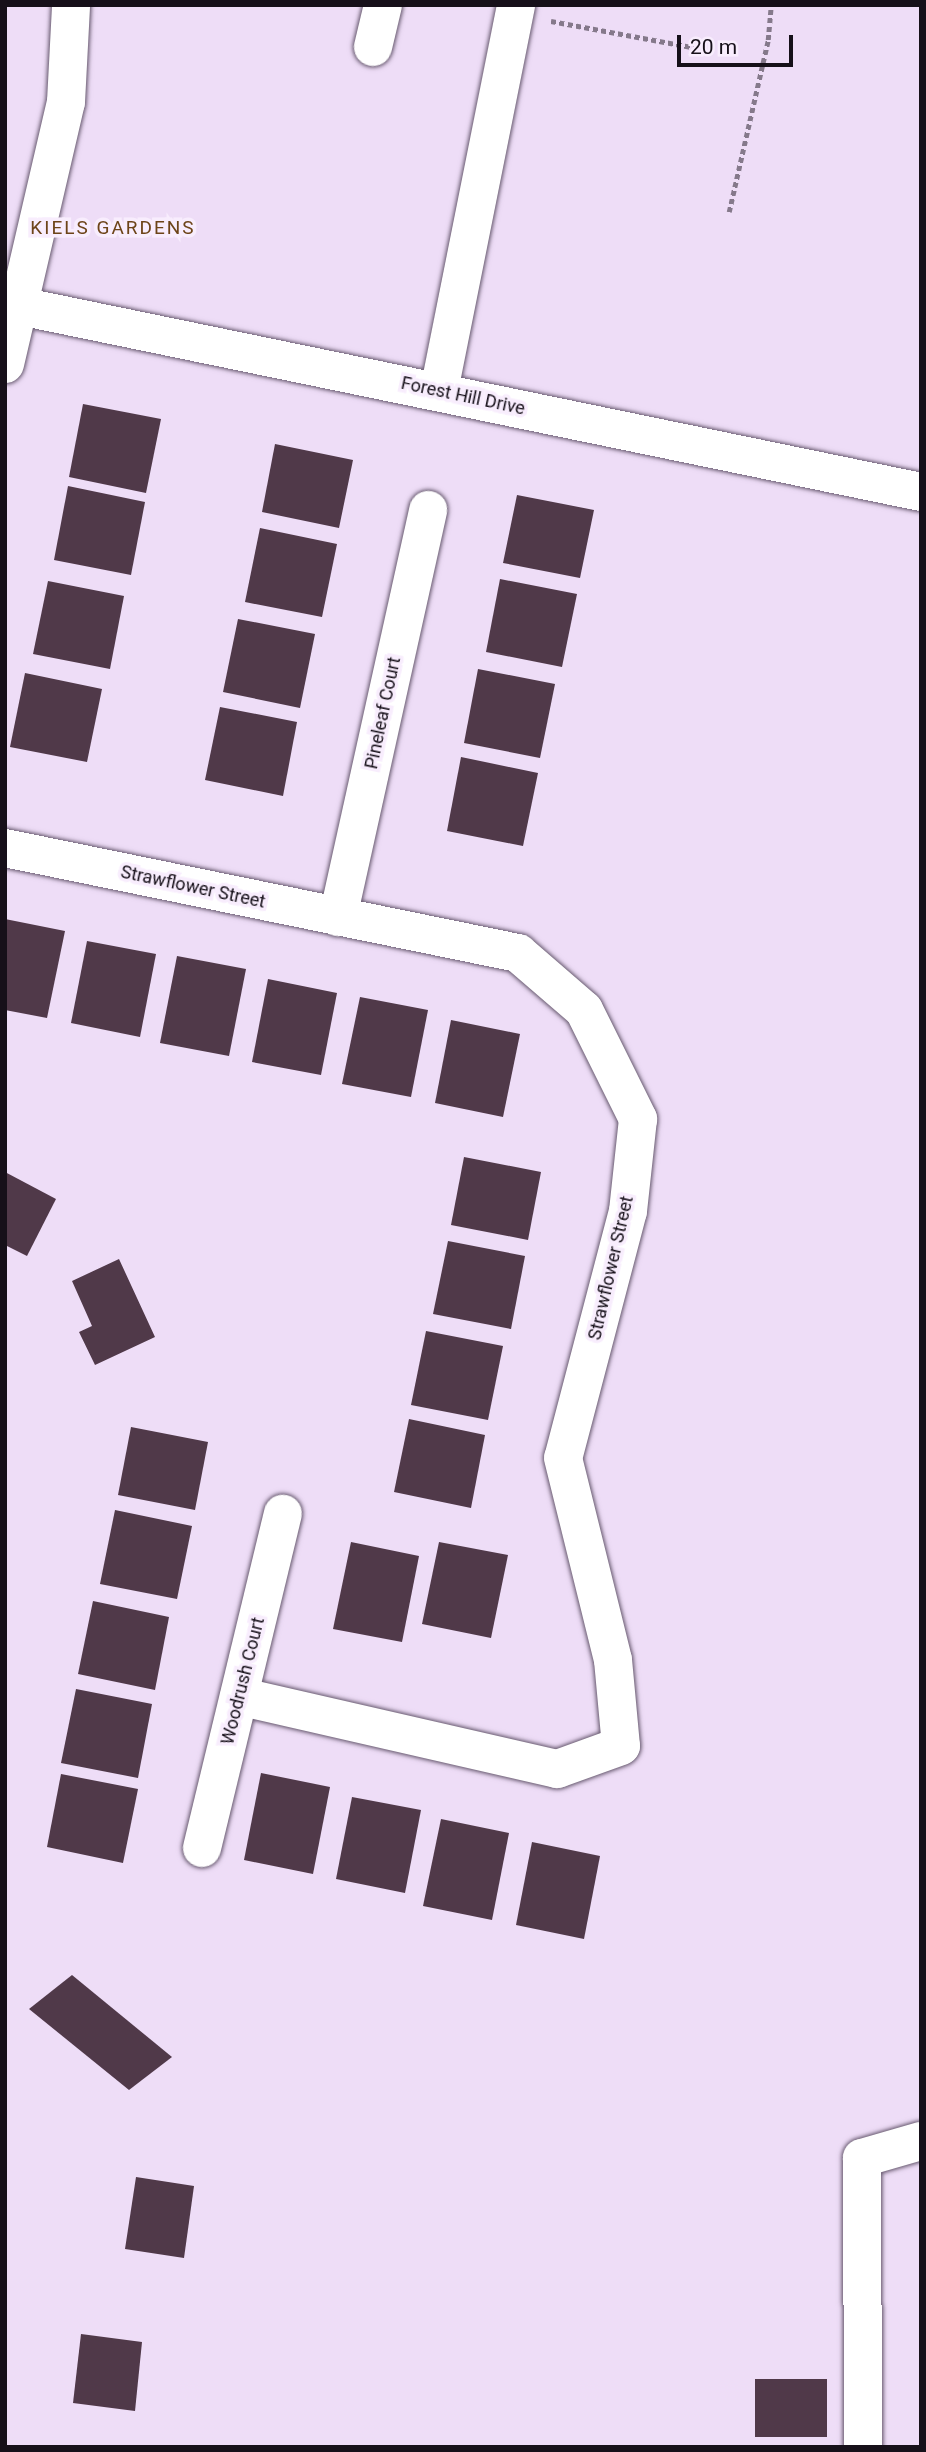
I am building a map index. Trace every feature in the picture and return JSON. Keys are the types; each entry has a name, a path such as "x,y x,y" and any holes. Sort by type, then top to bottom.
{"street":[{"path":"5,363 11,304 66,102 71,5"},
{"path":"373,47 383,5"},
{"path":"439,391 504,74 533,9"},
{"name":"Forest Hill Drive","path":"11,304 921,492"},
{"name":"Pineleaf Court","path":"338,917 428,510"},
{"name":"Strawflower Street","path":"5,848 518,953 584,1010 638,1119 628,1211 563,1458 613,1660 621,1746 557,1769 239,1696"},
{"name":"Woodrush Court","path":"202,1848 283,1514"},
{"path":"863,2447 862,2158 921,2141"}],"path":[{"path":"729,212 771,5"},
{"path":"533,9 549,20 702,49"}],"building":[{"path":"83,404 161,419 146,493 69,477"},
{"path":"275,444 353,460 339,528 262,512"},
{"path":"68,486 145,502 131,575 54,560"},
{"path":"517,495 594,510 580,578 503,563"},
{"path":"260,528 337,544 322,617 245,602"},
{"path":"500,579 577,594 562,667 486,652"},
{"path":"48,581 124,596 110,669 33,654"},
{"path":"238,619 315,634 300,708 223,692"},
{"path":"478,669 555,684 540,758 464,743"},
{"path":"25,673 102,689 87,762 10,747"},
{"path":"220,707 297,722 283,796 205,780"},
{"path":"461,757 538,773 523,846 447,831"},
{"path":"5,919 65,931 47,1018 5,1010"},
{"path":"87,941 156,954 140,1037 71,1023"},
{"path":"177,956 246,969 229,1056 160,1043"},
{"path":"268,979 337,993 321,1075 252,1062"},
{"path":"360,997 428,1010 411,1097 342,1084"},
{"path":"451,1020 520,1034 503,1117 435,1103"},
{"path":"464,1157 541,1172 528,1240 451,1225"},
{"path":"5,1172 56,1199 27,1256 5,1245"},
{"path":"448,1241 525,1256 511,1329 433,1314"},
{"path":"119,1259 155,1337 95,1365 79,1332 92,1326 72,1281"},
{"path":"426,1331 503,1346 488,1420 411,1405"},
{"path":"409,1419 485,1435 471,1508 394,1492"},
{"path":"131,1427 208,1442 195,1510 118,1495"},
{"path":"115,1510 192,1526 177,1599 100,1584"},
{"path":"351,1542 419,1556 402,1642 333,1629"},
{"path":"439,1542 508,1555 491,1638 422,1624"},
{"path":"93,1601 169,1617 155,1690 78,1674"},
{"path":"76,1689 152,1704 138,1778 61,1763"},
{"path":"261,1773 330,1787 313,1874 244,1860"},
{"path":"61,1774 138,1789 123,1863 47,1847"},
{"path":"352,1797 421,1810 405,1893 336,1879"},
{"path":"441,1819 509,1833 492,1920 423,1906"},
{"path":"532,1842 600,1856 584,1939 516,1925"},
{"path":"72,1975 172,2057 129,2090 29,2009"},
{"path":"136,2177 194,2186 184,2258 125,2249"},
{"path":"81,2334 142,2342 135,2411 73,2403"},
{"path":"755,2379 827,2379 827,2437 755,2437"}],"district":[{"name":"KIELS GARDENS","path":"113,228"}]}
